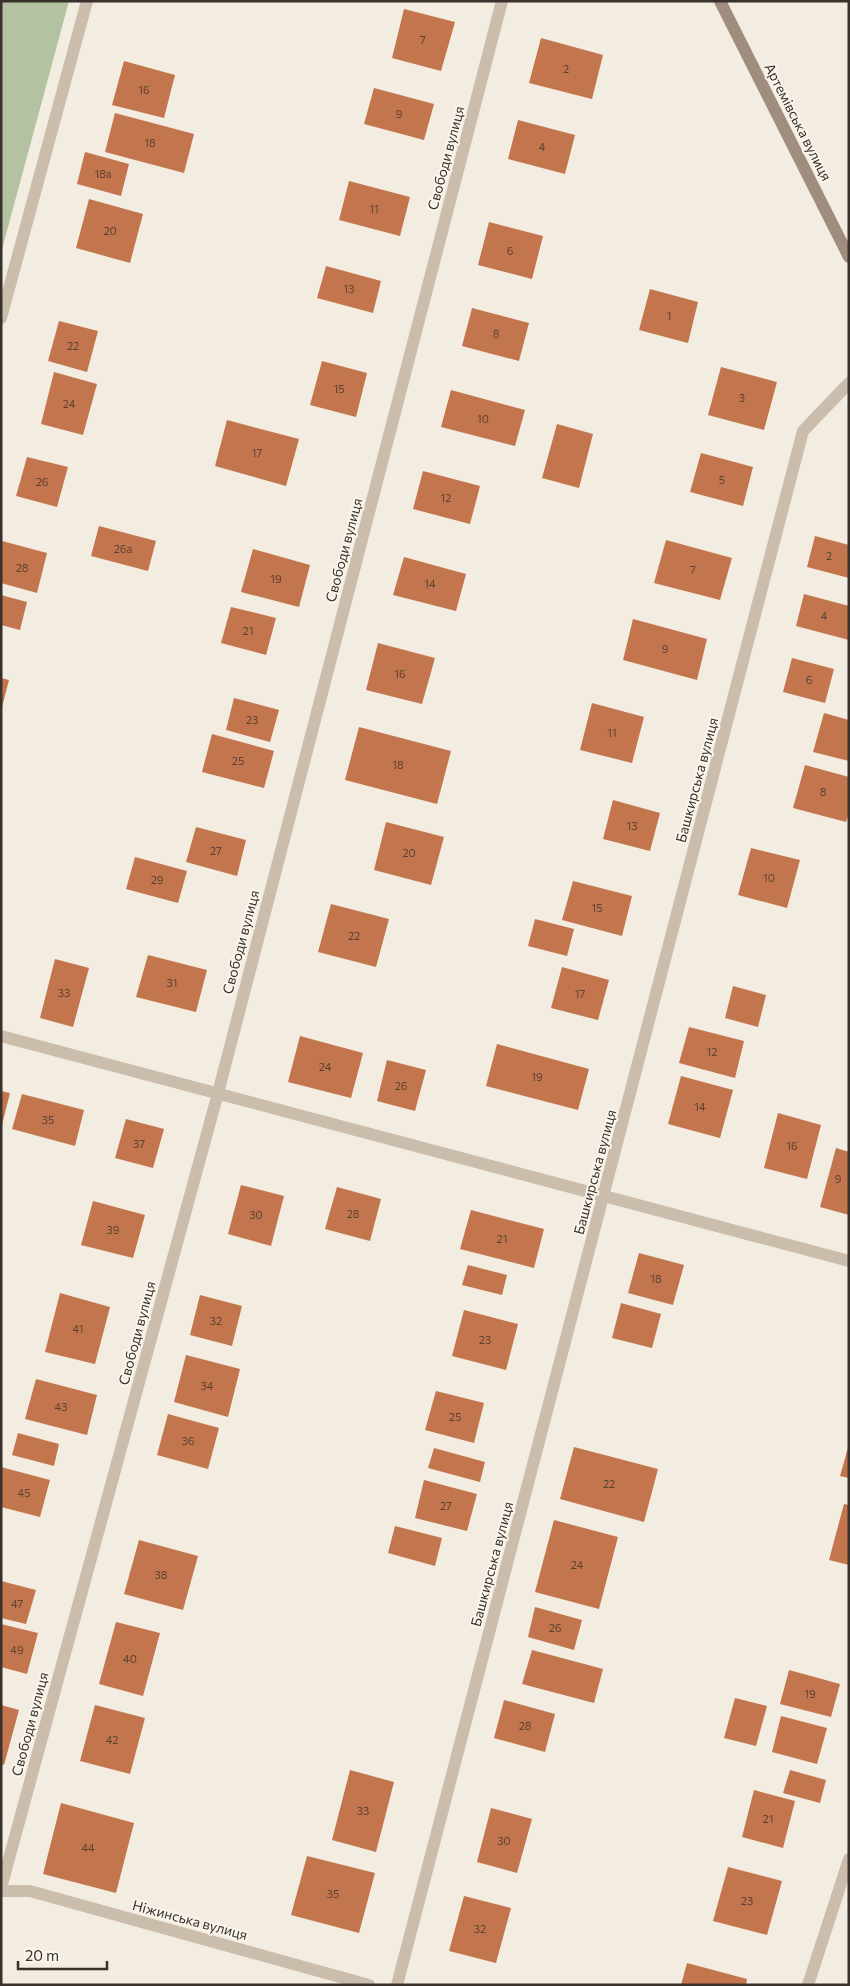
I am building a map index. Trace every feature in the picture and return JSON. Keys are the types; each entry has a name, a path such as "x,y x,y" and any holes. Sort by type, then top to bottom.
{"main road":[{"name":"Артемівська вулиця","path":"720,1 849,257"}],"street":[{"path":"1,318 86,1"},
{"name":"Свободи вулиця","path":"1,1889 218,1093 502,1"},
{"name":"Башкирська вулиця","path":"397,1985 803,431 849,383"},
{"path":"1,1036 849,1261"},
{"path":"808,1985 849,1859"},
{"name":"Ніжинська вулиця","path":"1,1889 30,1891 369,1985"}],"green space":[{"path":"1,1 69,1 1,253"}],"building":[{"path":"404,9 455,22 441,71 392,58"},
{"path":"541,38 603,55 592,99 529,83"},
{"path":"124,61 175,75 164,118 112,105"},
{"path":"374,88 434,104 424,140 364,124"},
{"path":"115,113 194,134 184,173 105,152"},
{"path":"518,120 575,135 565,174 508,159"},
{"path":"85,152 129,164 121,196 77,184"},
{"path":"349,181 410,197 400,236 339,220"},
{"path":"89,199 143,214 130,263 76,248"},
{"path":"489,222 543,236 532,279 478,265"},
{"path":"326,266 381,281 373,313 317,298"},
{"path":"650,289 698,302 688,343 639,330"},
{"path":"472,308 529,323 519,361 462,346"},
{"path":"59,321 98,331 87,372 48,361"},
{"path":"322,361 367,373 356,417 310,405"},
{"path":"721,367 777,382 764,430 708,415"},
{"path":"54,372 97,384 83,435 41,424"},
{"path":"451,390 525,410 515,446 441,427"},
{"path":"227,420 299,439 286,486 215,466"},
{"path":"557,424 593,434 579,488 542,478"},
{"path":"701,453 753,467 743,506 690,492"},
{"path":"27,457 68,467 57,507 16,496"},
{"path":"423,471 480,486 470,524 413,509"},
{"path":"99,526 156,541 148,571 91,556"},
{"path":"815,536 849,545 849,578 807,567"},
{"path":"666,540 732,558 720,600 654,583"},
{"path":"2,541 47,553 37,593 1,583"},
{"path":"253,549 310,565 299,607 241,592"},
{"path":"404,557 466,574 456,611 393,595"},
{"path":"804,594 849,606 849,640 796,626"},
{"path":"1,595 27,602 20,630 1,625"},
{"path":"231,607 276,618 266,655 221,643"},
{"path":"633,619 707,639 697,680 623,660"},
{"path":"378,643 435,658 422,704 366,690"},
{"path":"792,658 834,669 825,703 783,692"},
{"path":"1,678 9,680 2,707 1,707"},
{"path":"234,698 279,710 270,742 226,730"},
{"path":"592,703 644,717 632,763 580,750"},
{"path":"824,713 849,720 849,761 813,752"},
{"path":"359,727 451,751 437,804 345,780"},
{"path":"212,734 274,751 264,788 202,772"},
{"path":"805,765 849,777 849,813 846,822 793,808"},
{"path":"613,800 660,813 650,851 603,839"},
{"path":"386,822 444,837 431,885 374,870"},
{"path":"196,827 246,840 237,876 186,862"},
{"path":"751,848 800,860 787,908 738,895"},
{"path":"135,857 187,871 178,903 126,889"},
{"path":"573,881 632,896 622,936 562,920"},
{"path":"331,904 389,919 376,967 318,952"},
{"path":"535,919 574,929 567,956 528,946"},
{"path":"148,955 207,970 196,1012 136,997"},
{"path":"55,959 89,968 73,1027 40,1018"},
{"path":"562,967 609,980 598,1020 551,1008"},
{"path":"733,986 766,995 758,1027 725,1018"},
{"path":"689,1027 744,1041 735,1078 679,1063"},
{"path":"300,1036 363,1053 351,1098 288,1082"},
{"path":"497,1044 589,1069 578,1110 486,1086"},
{"path":"387,1060 426,1070 415,1111 377,1101"},
{"path":"681,1076 733,1090 720,1138 668,1124"},
{"path":"1,1091 10,1093 2,1125 1,1125"},
{"path":"22,1094 84,1110 75,1146 12,1129"},
{"path":"778,1113 821,1125 807,1179 764,1168"},
{"path":"126,1119 164,1129 153,1168 115,1158"},
{"path":"836,1148 849,1152 849,1215 820,1207"},
{"path":"241,1185 284,1196 271,1246 228,1234"},
{"path":"337,1187 381,1199 370,1241 325,1229"},
{"path":"93,1201 145,1215 133,1258 81,1245"},
{"path":"471,1210 544,1229 534,1268 460,1249"},
{"path":"639,1253 684,1265 673,1305 628,1293"},
{"path":"468,1265 507,1275 502,1295 462,1285"},
{"path":"60,1293 110,1307 95,1364 45,1352"},
{"path":"200,1295 242,1306 232,1346 190,1335"},
{"path":"621,1303 661,1314 652,1348 612,1338"},
{"path":"464,1310 518,1324 506,1370 452,1356"},
{"path":"186,1355 240,1369 228,1417 174,1402"},
{"path":"36,1379 97,1395 87,1435 25,1419"},
{"path":"436,1391 484,1403 474,1443 425,1430"},
{"path":"168,1414 219,1428 208,1469 157,1455"},
{"path":"18,1433 59,1444 54,1466 12,1455"},
{"path":"849,1444 849,1478 840,1476"},
{"path":"574,1447 658,1469 644,1522 560,1499"},
{"path":"434,1448 485,1462 480,1482 428,1468"},
{"path":"1,1467 50,1480 40,1517 1,1507"},
{"path":"424,1480 477,1494 467,1531 415,1518"},
{"path":"844,1504 849,1505 849,1565 829,1560"},
{"path":"554,1520 618,1537 599,1609 535,1592"},
{"path":"395,1526 442,1538 435,1566 388,1553"},
{"path":"139,1540 198,1556 183,1610 124,1594"},
{"path":"1,1581 36,1590 26,1624 1,1618"},
{"path":"535,1607 582,1620 574,1650 528,1637"},
{"path":"116,1622 160,1633 143,1696 99,1684"},
{"path":"1,1624 38,1633 27,1674 1,1667"},
{"path":"532,1650 603,1669 594,1703 522,1684"},
{"path":"789,1670 840,1684 831,1717 780,1704"},
{"path":"735,1698 767,1706 756,1746 724,1738"},
{"path":"504,1700 555,1714 545,1752 494,1738"},
{"path":"1,1705 19,1710 4,1765 1,1764"},
{"path":"95,1705 145,1718 130,1774 80,1761"},
{"path":"781,1716 827,1728 817,1764 772,1752"},
{"path":"350,1770 394,1782 376,1852 332,1840"},
{"path":"790,1770 826,1780 820,1803 783,1793"},
{"path":"754,1790 795,1801 783,1848 742,1837"},
{"path":"61,1803 134,1823 116,1893 43,1874"},
{"path":"491,1808 532,1819 517,1873 477,1862"},
{"path":"307,1856 375,1873 359,1933 291,1915"},
{"path":"728,1867 782,1881 767,1935 713,1921"},
{"path":"464,1896 511,1908 496,1963 449,1951"},
{"path":"687,1963 747,1979 746,1985 681,1985"}]}
